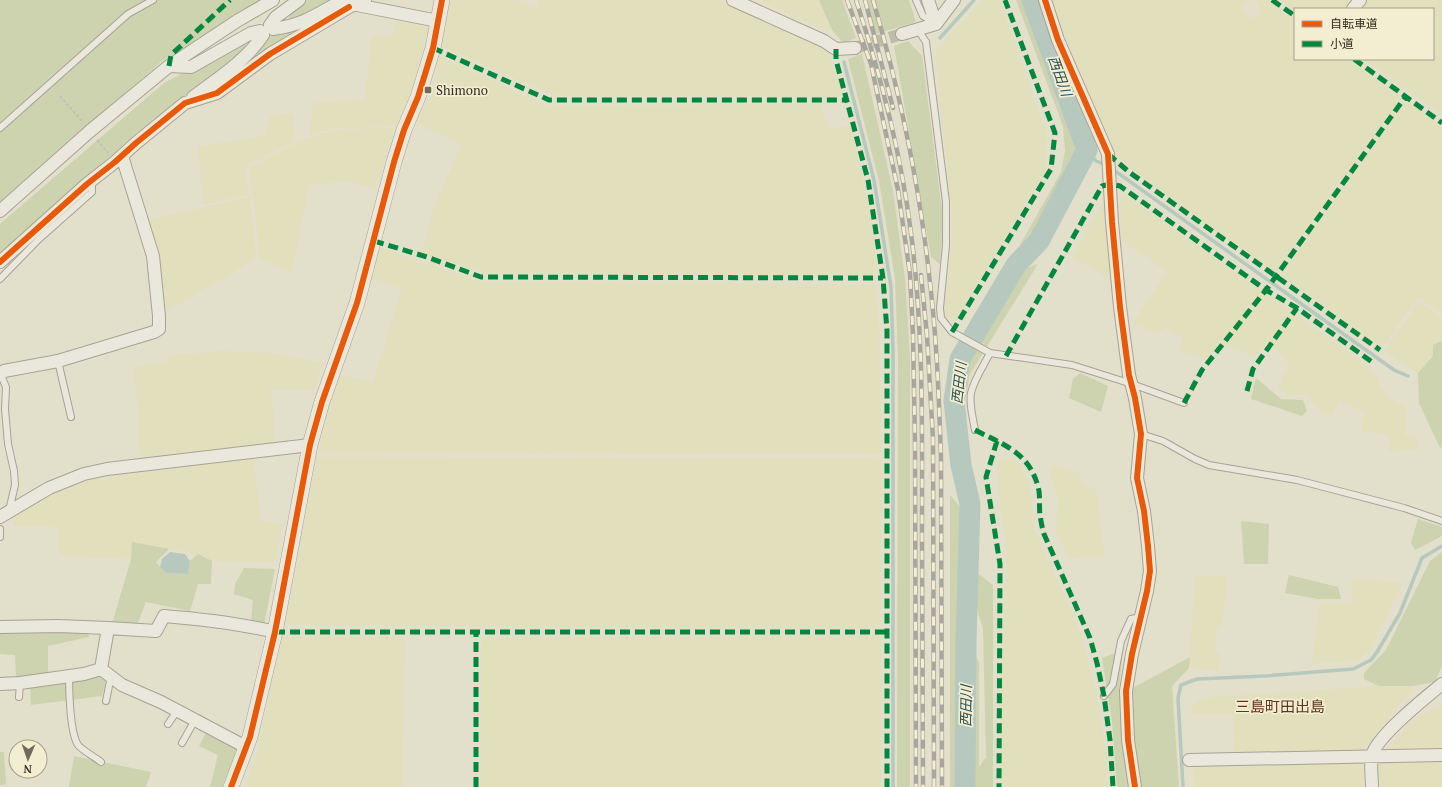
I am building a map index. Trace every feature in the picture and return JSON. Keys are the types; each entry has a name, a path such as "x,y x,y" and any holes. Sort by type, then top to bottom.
{"street":[{"path":"0,211 90,131 169,66 237,21 273,0"},
{"path":"0,262 92,179 185,103 242,59 259,42 276,17 299,0"},
{"path":"231,787 250,737 275,632 310,445 322,402 357,303 394,162 404,130 418,98 432,48 442,0"},
{"path":"732,0 824,41 836,49 855,48"},
{"path":"928,0 936,24"},
{"path":"902,34 936,24 954,0"},
{"path":"1044,0 1058,40 1108,154 1112,222 1120,307 1129,374 1141,434 1137,478 1144,511 1150,571 1142,616 1132,654 1126,690 1128,740 1134,787"},
{"path":"1354,8 1360,0"},
{"path":"169,66 191,67 252,33 288,27 307,21 336,4 357,4 438,21"},
{"path":"185,103 217,93 270,54 357,4"},
{"path":"0,374 4,370 58,361 154,332 159,329 153,256 118,159"},
{"path":"5,514 48,488 84,474 100,470 310,445"},
{"path":"0,627 58,626 156,631 164,616 211,620 275,632"},
{"path":"106,672 108,628"},
{"path":"0,684 20,683 106,672 122,685 195,720 246,747"},
{"path":"1372,787 1372,756 1374,748 1406,714 1442,684"},
{"path":"1189,760 1442,756"}],"lane":[{"path":"0,128 128,14 153,0"},
{"path":"916,0 923,16 936,24"},
{"path":"918,30 926,42 946,202 946,246 940,308 941,318 952,332 990,353 1072,365 1132,384 1184,403"},
{"path":"0,279 39,239 92,192 92,179"},
{"path":"975,430 971,405 971,393 990,353"},
{"path":"58,361 71,417"},
{"path":"0,374 6,387 5,409 8,444 14,471 14,485 5,514"},
{"path":"1141,434 1162,441 1209,465 1297,480 1404,508 1442,521"},
{"path":"0,528 0,537"},
{"path":"1104,696 1114,684 1121,641 1131,619 1142,616"},
{"path":"106,672 106,701"},
{"path":"69,676 70,705 75,737 79,745 101,762"},
{"path":"20,683 20,696"},
{"path":"168,724 177,711"},
{"path":"182,743 195,720"}],"path":[{"path":"60,96 90,131 118,159"}],"shaded area":[{"path":"448,0 517,0 536,8 539,0 719,0 828,50 842,94 839,97 553,95 438,45"},
{"path":"757,0 819,0 832,30 827,30"},
{"path":"982,0 1000,0 1047,135 1045,172 954,322 945,314 953,225 935,51"},
{"path":"1052,0 1253,0 1241,6 1248,19 1262,13 1256,0 1267,0 1294,19 1294,60 1350,60 1400,96 1401,99 1277,271 1273,272 1127,166 1112,150 1092,107"},
{"path":"1280,0 1357,0 1351,8 1294,8 1294,10"},
{"path":"1364,0 1442,0 1442,115 1365,60 1434,60 1434,8 1359,8"},
{"path":"396,14 429,24 410,96 396,126 332,128 310,135 313,103 366,100 371,36 393,36"},
{"path":"438,56 548,106 821,104 829,130 850,125 866,195 878,270 874,275 484,273 422,252 433,209 462,144 415,123 435,90"},
{"path":"1409,101 1442,127 1442,313 1418,297 1382,347 1281,274 1404,102"},
{"path":"293,114 295,141 244,167 248,194 203,204 198,147 266,136 270,116"},
{"path":"394,128 376,189 347,181 308,185 298,243 290,272 259,258 255,208 249,168 303,140 332,130"},
{"path":"1124,194 1371,368 1385,394 1405,408 1405,435 1417,437 1417,450 1389,451 1389,435 1362,431 1365,412 1339,401 1332,416 1320,412 1307,394 1288,395 1278,387 1290,364 1268,342 1255,357 1221,343 1206,358 1179,351 1184,339 1166,327 1157,334 1133,323 1167,272 1121,240 1120,199"},
{"path":"250,197 256,257 231,274 166,311 161,271 148,220"},
{"path":"1105,198 1111,280 1072,257"},
{"path":"378,247 480,282 875,285 879,329 882,454 319,452 327,414 340,375 373,382 402,288 371,278"},
{"path":"1420,302 1442,318 1442,341 1433,345 1433,356 1418,373 1384,351"},
{"path":"219,351 269,353 323,363 315,389 271,390 275,443 140,458 137,398 133,367 166,362 169,356"},
{"path":"317,457 882,459 881,623 879,628 284,625"},
{"path":"253,458 261,521 282,524 277,556 273,562 212,561 198,554 132,542 131,559 70,556 58,554 59,527 13,525 14,515 78,482"},
{"path":"1005,458 1020,464 1030,485 1034,528 1082,637 1097,696 1107,757 1108,787 1002,787 1001,692 1007,549 1000,504 998,463"},
{"path":"1055,465 1079,473 1084,486 1096,489 1104,556 1069,558 1056,530 1058,496 1049,472"},
{"path":"170,552 185,554 190,561 188,574 166,573 160,567 162,559"},
{"path":"1227,575 1222,627 1216,628 1215,651 1221,654 1218,671 1189,668 1195,577"},
{"path":"1353,579 1403,583 1371,648 1359,660 1312,663 1320,604 1351,604"},
{"path":"879,636 882,640 881,787 480,787 481,638"},
{"path":"282,637 405,637 402,787 245,787 258,750"},
{"path":"1379,686 1413,686 1413,689 1395,709 1362,752 1234,753 1233,714 1192,714 1193,704 1204,698"},
{"path":"1442,705 1442,752 1385,751 1411,723"},
{"path":"1380,761 1442,761 1442,787 1378,787 1378,765"},
{"path":"1363,763 1363,787 1194,787 1193,765"}],"green space":[{"path":"0,0 263,0 162,61 0,203"},
{"path":"306,0 332,0 302,17 290,20 288,13"},
{"path":"819,0 842,0 856,38 843,43 832,30"},
{"path":"863,0 909,0 916,22 876,34"},
{"path":"1016,0 1026,0 1076,139 1075,161 1040,228 1020,245 1061,172 1065,151 1063,126"},
{"path":"314,23 230,75 270,35"},
{"path":"908,41 922,56 943,218 940,264 931,257 894,46"},
{"path":"243,42 247,48 134,135 0,255 0,224 164,83"},
{"path":"862,54 893,191 905,278 910,358 910,787 897,787 898,357 895,278 879,181 848,59"},
{"path":"1038,264 970,374 965,403 967,364 1021,270"},
{"path":"1442,341 1442,448 1439,446 1419,403 1418,373 1433,356 1433,345"},
{"path":"1080,373 1108,386 1101,412 1069,398 1073,379"},
{"path":"1256,378 1281,399 1303,400 1307,411 1302,416 1251,399"},
{"path":"950,495 960,507 959,787 950,787"},
{"path":"1418,519 1442,527 1442,536 1415,550 1411,543"},
{"path":"1241,521 1269,524 1268,564 1244,564"},
{"path":"132,542 169,549 156,562 166,573 188,574 190,561 198,554 212,561 211,584 198,584 190,611 146,602 137,625 112,624 131,559"},
{"path":"1442,552 1442,666 1435,682 1413,686 1379,686 1364,679 1364,673 1386,650 1430,561"},
{"path":"244,568 275,569 264,624 251,622 253,600 234,594 235,584"},
{"path":"976,572 993,585 993,787 973,787 976,776 968,760 969,644 979,662 979,767 986,757 983,629 977,609"},
{"path":"1289,575 1338,587 1341,599 1318,599 1285,593"},
{"path":"0,629 88,630 89,637 48,646 48,673 16,677 15,655 0,654"},
{"path":"1123,650 1119,690 1129,787 1117,787 1112,722 1102,658"},
{"path":"1190,657 1189,668 1172,686 1179,787 1141,787 1133,730 1133,688"},
{"path":"101,674 106,679 102,696 31,705 30,685"},
{"path":"207,731 238,748 223,787 210,787 218,755 199,746"},
{"path":"0,752 4,752 6,784 0,785"},
{"path":"74,756 151,772 146,787 69,787"}],"waterway":[{"path":"940,38 974,0"},
{"name":"西田川","path":"965,787 966,642 970,504 961,465 954,401 960,359 1016,265 1039,241 1087,150 1032,0"},
{"path":"844,62 874,180 891,287 893,350 893,787"},
{"path":"1087,150 1096,161 1106,165"},
{"path":"1111,168 1394,370 1408,376"},
{"path":"1183,787 1178,698 1181,685 1197,679 1265,676 1353,669 1371,660 1400,613 1422,558 1442,546"}],"tunnel":[{"path":"855,48 902,34"}],"railway":[{"path":"847,0 871,64 898,190 910,274 915,444 916,787"},
{"path":"856,0 874,57 896,144 907,203 915,271 921,384 923,787"},
{"path":"865,0 893,108"},
{"path":"873,0 892,70 915,176 926,247 934,327 941,458 942,787"},
{"path":"921,275 927,336 933,439 934,787"}],"marked path":[{"path":"169,66 171,55 230,0"},
{"path":"952,332 1051,169 1055,133 1005,0"},
{"path":"1272,0 1294,15"},
{"path":"433,48 549,100 848,100"},
{"path":"836,49 836,60 868,180 883,278 887,331 887,787"},
{"path":"1355,60 1442,123"},
{"path":"1184,403 1202,370 1266,290 1406,96"},
{"path":"1108,154 1129,172 1380,350"},
{"path":"1006,356 1102,186 1111,184 1120,186 1266,290 1297,308 1372,362"},
{"path":"374,241 427,257 481,277 883,278"},
{"path":"1247,391 1253,369 1297,308"},
{"path":"975,430 1016,452 1030,468 1035,478 1039,491 1040,515 1044,534 1090,638 1097,663 1104,696 1110,740 1113,787"},
{"path":"997,441 986,477 1000,564 999,787"},
{"path":"275,632 887,632"},
{"path":"476,632 476,787"}],"cycle path":[{"path":"231,787 250,737 275,632 310,445 322,402 357,303 394,162 404,130 418,97 433,48 442,0"},
{"path":"1045,0 1058,40 1108,154 1112,222 1120,307 1129,375 1135,398 1141,434 1137,478 1144,511 1150,571 1147,591 1132,654 1126,691 1128,740 1135,787"},
{"path":"0,262 87,184 185,103 217,93 270,54 349,7"}],"place":[{"name":"Shimono","path":"428,90"}],"district":[{"name":"三島町田出島","path":"1280,707"}]}
